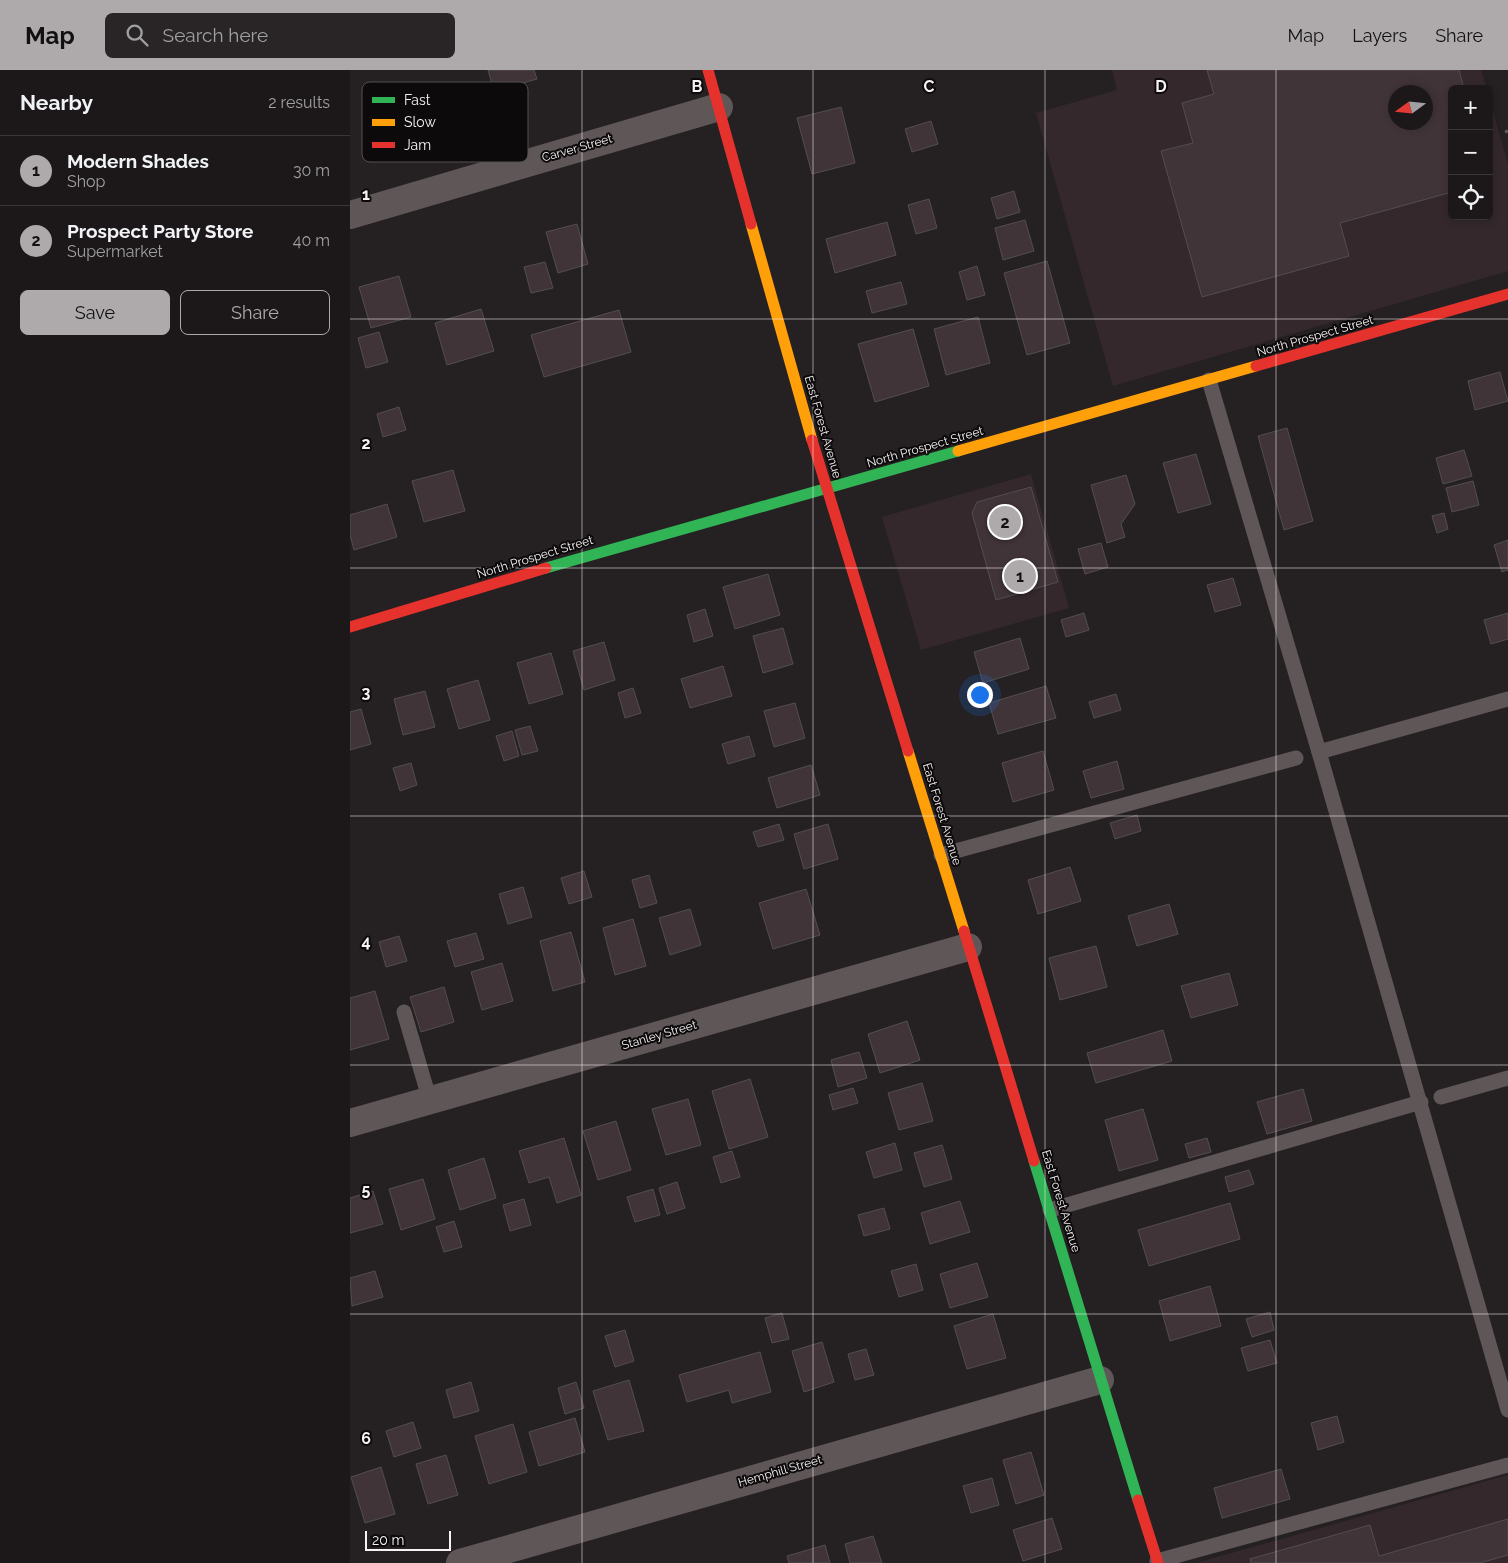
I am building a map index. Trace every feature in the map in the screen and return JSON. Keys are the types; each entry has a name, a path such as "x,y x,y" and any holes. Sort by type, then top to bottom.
{"main road":[{"name":"East Forest Avenue","path":"708,70 826,490 941,855 1100,1380 1158,1562"},
{"name":"North Prospect Street","path":"350,626 601,552 826,490 1508,294"}],"street":[{"name":"Carver Street","path":"350,215 719,107"},
{"name":"Stanley Street","path":"350,1123 968,947"},
{"name":"Hemphill Street","path":"460,1563 1100,1380"}],"lane":[{"path":"1209,380 1421,1102 1508,1410"},
{"path":"1319,752 1508,699"},
{"path":"941,855 1296,758"},
{"path":"404,1012 430,1100"},
{"path":"1440,1096 1508,1078"},
{"path":"1050,1210 1421,1102"},
{"path":"1158,1562 1508,1465"}],"shaded area":[{"path":"1112,70 1481,70 1486,85 1448,85 1448,220 1493,220 1493,112 1508,164 1508,271 1113,386 1036,113 1117,90"},
{"path":"1031,474 1069,608 921,650 882,517"},
{"path":"1508,1475 1508,1563 1196,1563"}],"building":[{"path":"488,70 534,70 537,79 526,82 491,82"},
{"path":"1207,70 1459,70 1463,85 1448,85 1448,193 1340,223 1349,256 1202,297 1161,151 1193,143 1182,103 1214,94"},
{"path":"841,107 855,163 812,174 797,118"},
{"path":"931,121 938,144 912,152 905,129"},
{"path":"1014,191 1020,212 997,219 991,198"},
{"path":"929,199 937,228 916,234 908,205"},
{"path":"1025,220 1034,251 1003,260 995,228"},
{"path":"887,222 896,255 835,273 826,239"},
{"path":"577,224 588,264 558,273 546,232"},
{"path":"1047,261 1070,343 1027,355 1004,273"},
{"path":"545,262 553,288 531,293 524,267"},
{"path":"977,266 985,295 967,300 959,272"},
{"path":"399,276 411,317 371,328 359,287"},
{"path":"901,282 907,304 872,313 866,291"},
{"path":"481,309 494,351 447,365 435,323"},
{"path":"619,310 631,352 544,377 531,335"},
{"path":"978,317 990,363 946,375 934,329"},
{"path":"913,329 929,386 875,402 858,344"},
{"path":"379,332 388,362 366,368 358,338"},
{"path":"1500,372 1508,401 1475,410 1468,381"},
{"path":"399,407 406,430 383,437 377,414"},
{"path":"1287,428 1313,521 1284,530 1258,436"},
{"path":"1464,450 1472,476 1443,484 1436,458"},
{"path":"1196,454 1211,504 1178,513 1163,463"},
{"path":"453,470 465,511 424,522 412,481"},
{"path":"1126,475 1135,504 1121,524 1125,537 1107,543 1091,485"},
{"path":"1473,481 1479,505 1452,512 1446,488"},
{"path":"1031,487 1058,582 996,600 972,513 977,502"},
{"path":"387,504 397,537 354,550 350,535 350,515"},
{"path":"1444,513 1448,529 1437,533 1432,516"},
{"path":"1508,540 1508,570 1502,572 1494,545"},
{"path":"1101,543 1108,567 1085,574 1078,549"},
{"path":"768,574 780,615 735,629 723,587"},
{"path":"1233,578 1241,605 1215,612 1207,585"},
{"path":"705,609 713,636 694,642 687,615"},
{"path":"1084,613 1089,630 1066,637 1061,620"},
{"path":"1508,613 1508,639 1491,644 1484,620"},
{"path":"783,628 793,664 763,673 753,636"},
{"path":"1020,638 1029,669 983,683 974,652"},
{"path":"604,642 615,680 584,690 573,651"},
{"path":"551,653 563,694 529,704 517,663"},
{"path":"723,666 732,696 690,708 681,679"},
{"path":"478,680 490,720 459,729 447,689"},
{"path":"1046,686 1056,718 998,734 989,703"},
{"path":"633,688 641,713 625,718 618,693"},
{"path":"425,691 435,727 403,735 394,699"},
{"path":"1116,694 1121,710 1094,718 1089,702"},
{"path":"795,703 805,738 774,747 764,711"},
{"path":"361,709 371,744 350,750 350,712"},
{"path":"530,726 538,751 522,755 515,730"},
{"path":"512,731 519,756 504,761 496,736"},
{"path":"749,736 755,756 728,764 722,744"},
{"path":"1043,751 1054,790 1013,802 1002,763"},
{"path":"1117,761 1124,789 1091,798 1083,771"},
{"path":"411,763 417,785 400,791 393,768"},
{"path":"811,765 820,795 777,808 768,778"},
{"path":"1137,815 1141,831 1115,839 1110,823"},
{"path":"779,824 784,840 758,847 753,832"},
{"path":"828,824 838,859 804,869 794,834"},
{"path":"1070,867 1081,901 1038,914 1028,880"},
{"path":"584,871 592,897 569,904 561,878"},
{"path":"649,875 657,903 640,908 632,880"},
{"path":"523,887 532,917 508,924 499,894"},
{"path":"806,889 820,935 773,949 759,903"},
{"path":"1169,904 1178,934 1137,946 1128,916"},
{"path":"690,909 701,945 670,955 659,918"},
{"path":"633,919 646,966 615,975 603,928"},
{"path":"571,932 585,982 553,991 540,941"},
{"path":"476,933 484,959 455,967 447,941"},
{"path":"399,936 407,961 386,967 379,942"},
{"path":"1096,946 1107,987 1060,1000 1049,958"},
{"path":"502,963 513,1001 482,1010 471,972"},
{"path":"1229,973 1238,1005 1191,1018 1181,986"},
{"path":"444,987 454,1022 421,1032 410,997"},
{"path":"375,991 389,1039 350,1050 350,998"},
{"path":"907,1021 920,1060 880,1073 868,1034"},
{"path":"1163,1030 1172,1061 1096,1083 1087,1053"},
{"path":"859,1052 867,1078 838,1087 831,1060"},
{"path":"750,1079 768,1137 729,1149 712,1091"},
{"path":"922,1083 933,1121 899,1130 888,1093"},
{"path":"853,1088 858,1103 833,1110 829,1095"},
{"path":"1303,1089 1312,1121 1267,1134 1257,1102"},
{"path":"688,1099 701,1145 666,1155 652,1109"},
{"path":"1143,1109 1158,1160 1119,1171 1105,1120"},
{"path":"616,1121 631,1170 598,1180 583,1131"},
{"path":"564,1138 581,1195 557,1203 549,1177 529,1183 519,1151"},
{"path":"1207,1138 1211,1152 1189,1158 1185,1144"},
{"path":"895,1143 902,1170 874,1178 866,1152"},
{"path":"942,1145 952,1179 924,1187 914,1153"},
{"path":"732,1151 740,1177 721,1183 713,1157"},
{"path":"484,1158 496,1198 460,1210 448,1170"},
{"path":"1249,1170 1254,1184 1229,1192 1225,1177"},
{"path":"423,1179 435,1219 401,1230 389,1189"},
{"path":"677,1182 685,1208 667,1214 659,1188"},
{"path":"653,1189 660,1215 635,1222 627,1197"},
{"path":"373,1191 383,1224 350,1233 350,1198"},
{"path":"524,1199 531,1225 510,1231 503,1205"},
{"path":"960,1201 970,1232 930,1244 921,1213"},
{"path":"1230,1203 1240,1239 1149,1266 1138,1230"},
{"path":"884,1208 890,1229 864,1236 858,1215"},
{"path":"454,1221 462,1247 444,1252 436,1227"},
{"path":"977,1263 988,1297 950,1308 940,1274"},
{"path":"916,1264 923,1290 899,1297 891,1271"},
{"path":"375,1271 383,1297 352,1306 350,1278"},
{"path":"1210,1286 1221,1326 1170,1341 1159,1301"},
{"path":"1270,1312 1274,1330 1252,1337 1246,1319"},
{"path":"782,1313 789,1339 772,1343 765,1318"},
{"path":"993,1314 1006,1358 967,1369 954,1326"},
{"path":"625,1330 634,1361 615,1367 605,1336"},
{"path":"1270,1340 1277,1363 1248,1371 1241,1348"},
{"path":"822,1342 834,1382 804,1392 792,1351"},
{"path":"866,1349 874,1375 855,1380 848,1354"},
{"path":"760,1352 771,1392 732,1403 729,1390 687,1402 679,1375"},
{"path":"629,1380 644,1431 608,1440 593,1391"},
{"path":"471,1382 479,1411 454,1418 446,1390"},
{"path":"576,1382 584,1408 565,1414 558,1388"},
{"path":"1337,1416 1344,1442 1318,1450 1311,1423"},
{"path":"575,1418 585,1452 539,1466 529,1432"},
{"path":"413,1422 421,1448 394,1457 386,1431"},
{"path":"513,1424 527,1472 489,1484 475,1436"},
{"path":"1031,1452 1044,1495 1016,1504 1003,1460"},
{"path":"446,1455 458,1495 428,1504 416,1464"},
{"path":"381,1467 395,1514 365,1523 351,1477"},
{"path":"1281,1469 1290,1499 1222,1518 1214,1488"},
{"path":"992,1478 999,1505 971,1513 963,1486"},
{"path":"1052,1518 1062,1549 1023,1561 1013,1530"},
{"path":"1508,1519 1508,1555 1480,1563 1251,1563 1250,1559 1370,1525 1379,1556"},
{"path":"873,1536 882,1563 850,1563 845,1544"},
{"path":"825,1545 830,1563 789,1563 787,1556"}],"traffic: fast":[{"path":"546,568 958,451"},
{"path":"1034,1161 1138,1500"}],"traffic: slow":[{"path":"751,224 812,440"},
{"path":"958,451 1256,366"},
{"path":"908,751 964,931"}],"traffic: jam":[{"path":"708,70 751,224"},
{"path":"1256,366 1508,294"},
{"path":"812,440 908,751"},
{"path":"350,627 546,568"},
{"path":"964,931 1034,1161"},
{"path":"1138,1500 1158,1563"}],"place":[{"name":"Prospect Party Store","path":"1005,522"},
{"name":"Modern Shades","path":"1020,576"}]}
